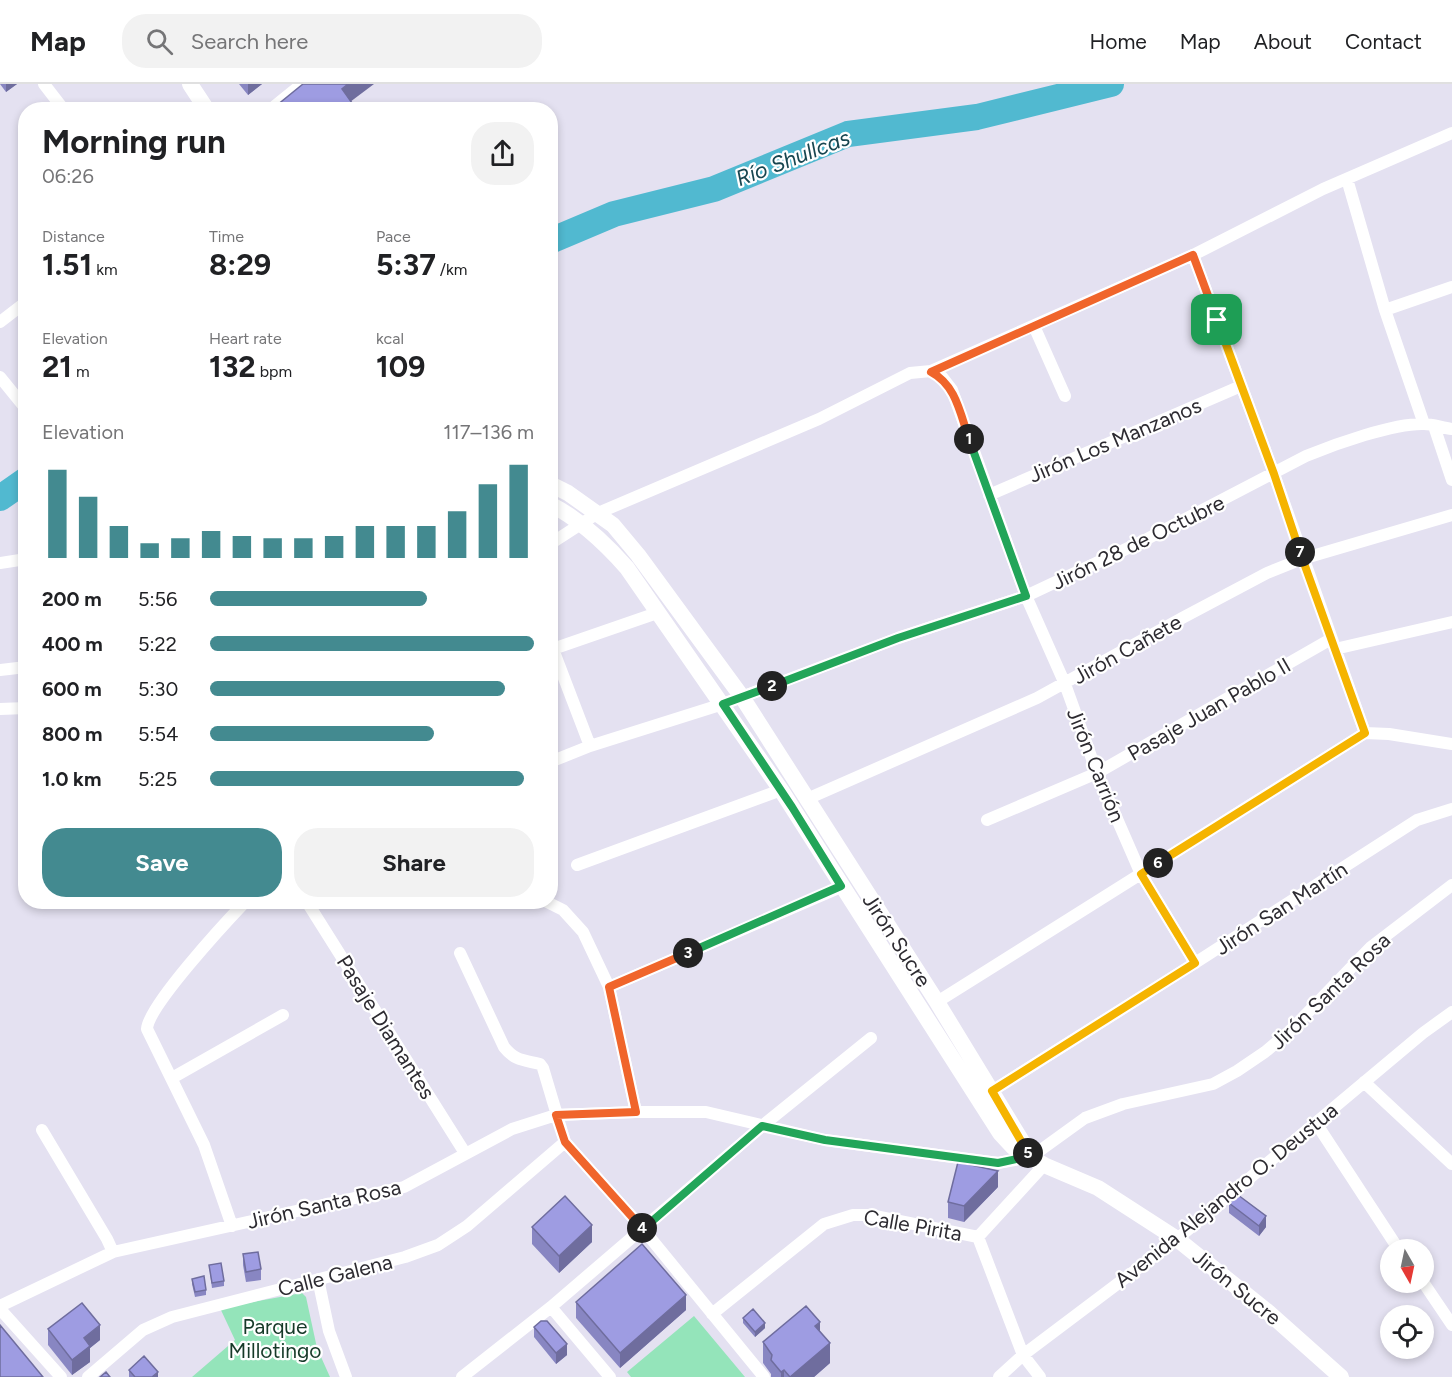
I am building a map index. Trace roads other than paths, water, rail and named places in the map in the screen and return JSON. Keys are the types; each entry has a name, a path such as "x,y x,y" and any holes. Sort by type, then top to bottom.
{"street":[{"path":"45,84 58,102"},
{"path":"190,84 202,102"},
{"path":"280,102 302,84"},
{"path":"558,539 598,513 819,419 910,373 931,372 1193,255 1323,189 1452,133"},
{"path":"1347,179 1385,310 1452,480"},
{"path":"1193,255 1274,474 1365,733"},
{"path":"1385,310 1452,287"},
{"path":"0,322 18,308"},
{"path":"1034,326 1065,396"},
{"name":"Jirón Carrión","path":"931,372 942,377 952,390 1026,596 1065,684 1097,773 1141,874 1195,963"},
{"path":"0,377 18,399"},
{"name":"Jirón Los Manzanos","path":"989,495 1240,386"},
{"name":"Jirón 28 de Octubre","path":"558,759 590,746 723,704 898,638 1026,596 1143,541 1322,449 1400,426 1429,425 1452,429"},
{"name":"Jirón Sucre","path":"558,488 613,525 638,555 742,697 1038,1161"},
{"name":"Jirón Sucre","path":"558,509 604,543 627,568 781,790 1000,1134 1013,1147 1098,1188 1178,1239 1269,1311 1341,1377"},
{"name":"Jirón Cañete","path":"807,798 950,737 1065,684 1267,573 1302,559 1452,515"},
{"path":"0,563 18,560"},
{"path":"558,645 657,613"},
{"name":"Pasaje Juan Pablo II","path":"987,820 1097,773 1333,644 1452,622"},
{"path":"558,665 590,746"},
{"path":"0,670 18,668"},
{"path":"0,709 18,708"},
{"path":"937,1002 1365,733 1389,734 1452,744"},
{"path":"577,865 781,790"},
{"name":"Jirón San Martín","path":"992,1091 1418,820 1452,809"},
{"name":"Jirón Santa Rosa","path":"0,1308 113,1252 404,1187 512,1129 556,1115 706,1112 825,1140 998,1163 1038,1161 1085,1118 1123,1104 1213,1084 1237,1071 1290,1031 1371,947 1452,885"},
{"path":"609,987 841,886"},
{"path":"558,908 583,932 609,987 636,1112"},
{"path":"232,1226 204,1144 147,1029 150,1016 239,909"},
{"name":"Pasaje Diamantes","path":"311,909 465,1153"},
{"path":"460,953 504,1047 514,1058 540,1064 543,1068 565,1142 643,1229 764,1377"},
{"name":"Avenida Alejandro O. Deustua","path":"999,1377 1023,1355 1178,1239 1423,1033 1452,1012"},
{"path":"172,1078 283,1015"},
{"path":"462,1377 551,1307 762,1126 871,1038"},
{"path":"1364,1082 1452,1164"},
{"path":"1316,1123 1392,1239"},
{"path":"42,1130 113,1252"},
{"name":"Calle Galena","path":"88,1377 153,1324 172,1317 405,1257 438,1245 467,1226 565,1142"},
{"name":"Calle Pirita","path":"712,1314 824,1224 839,1218 870,1215 978,1237 1038,1161"},
{"path":"978,1237 1023,1355 1040,1377"},
{"path":"318,1279 329,1331 346,1377"},
{"path":"1431,1293 1450,1318"},
{"path":"551,1307 610,1377"},
{"path":"0,1308 61,1377"}],"waterway":[{"name":"Río Shullcas","path":"558,238 614,214 714,189 848,134 977,117 1111,84"},
{"name":"Río Shullcas","path":"0,498 18,486"}],"park label":[{"name":"Parque Millotingo","path":"275,1338"}]}
